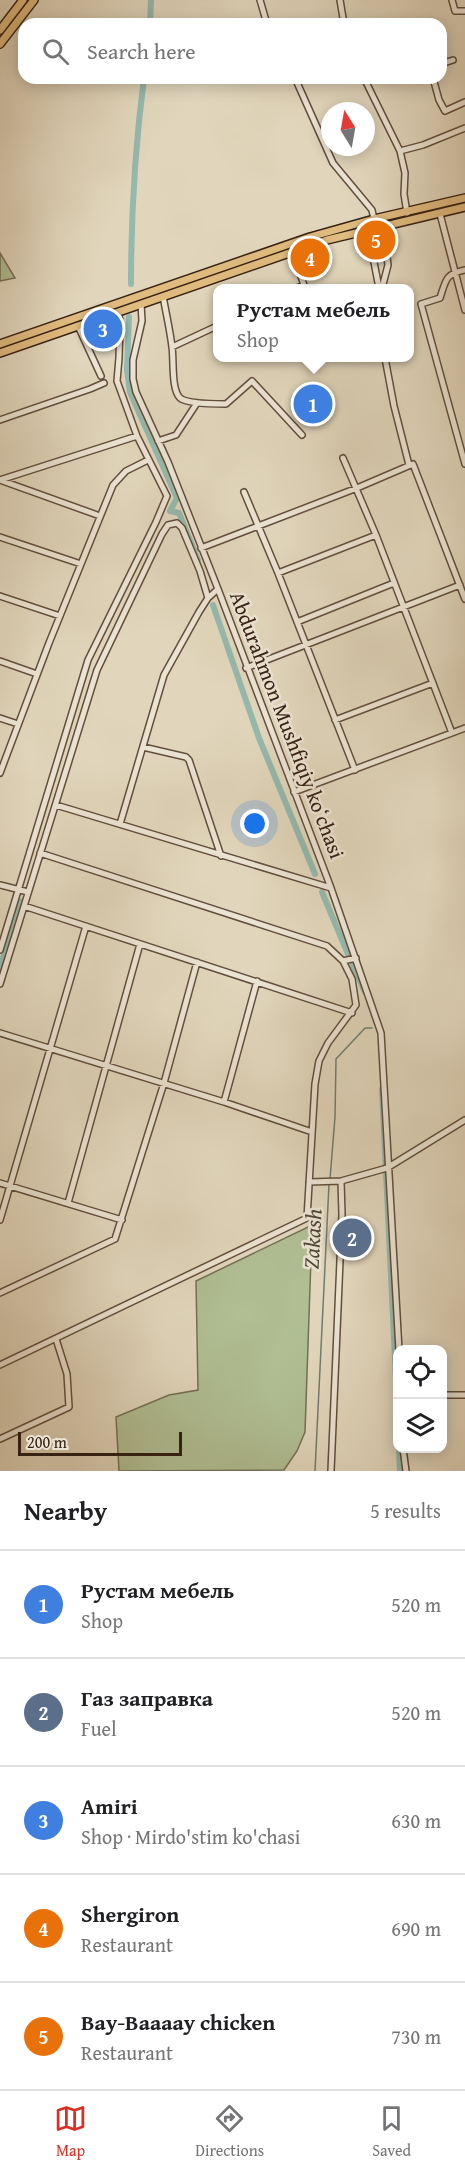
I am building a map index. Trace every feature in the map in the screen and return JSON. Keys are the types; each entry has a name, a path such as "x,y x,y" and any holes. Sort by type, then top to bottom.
{"main road":[{"path":"0,30 23,0"},
{"path":"20,18 34,0"},
{"path":"0,44 18,21"},
{"path":"0,344 309,237 465,198"},
{"path":"0,353 292,251 363,230 465,207"},
{"path":"374,219 379,226"}],"street":[{"path":"260,0 265,18"},
{"path":"340,0 343,18"},
{"path":"452,0 454,11 465,11"},
{"path":"447,62 453,60"},
{"path":"298,84 333,164 372,210 374,219"},
{"path":"367,84 399,151 405,173 404,194 407,213"},
{"path":"435,84 439,100 446,111 465,102"},
{"path":"399,151 423,146 465,128"},
{"path":"440,214 465,310"},
{"path":"379,226 388,265 382,284"},
{"path":"363,230 380,284"},
{"path":"292,251 304,284"},
{"path":"465,270 454,272 447,278 440,298 421,304 465,464"},
{"path":"163,296 172,347 175,387 179,397 197,403 226,404 252,381 302,435"},
{"name":"Abdurahmon Mushfiqiy koʻchasi","path":"141,304 142,321 133,360 136,392 218,589 331,888 381,1033 399,1345"},
{"path":"0,950 88,660 167,496 137,436 117,381 120,321 118,312"},
{"path":"78,326 101,376"},
{"path":"172,347 213,328"},
{"path":"386,362 409,465"},
{"path":"0,420 104,383"},
{"path":"158,441 176,435 197,403"},
{"path":"0,480 137,436"},
{"path":"343,458 376,535 452,733"},
{"path":"0,772 113,485 126,471 148,460"},
{"path":"201,548 413,464 465,599"},
{"path":"0,480 100,516"},
{"path":"244,492 355,770"},
{"path":"0,984 98,670 168,525 177,523 182,528 200,571 207,598"},
{"path":"278,573 376,535"},
{"path":"0,537 81,564"},
{"path":"297,622 394,583"},
{"path":"246,668 460,585"},
{"path":"120,825 164,675 207,598 218,589"},
{"path":"0,596 60,616"},
{"path":"0,661 37,674"},
{"path":"335,720 433,682"},
{"path":"0,718 18,724"},
{"path":"294,792 465,728"},
{"path":"143,747 186,757 189,760 221,856"},
{"path":"56,805 331,888"},
{"path":"0,1365 307,1218 313,1182 312,1132 315,1084 320,1061 328,1043 356,1005 352,979 343,961 327,946 40,854"},
{"path":"0,885 28,892"},
{"path":"24,906 352,1013"},
{"path":"0,1220 86,926"},
{"path":"68,1203 140,944"},
{"path":"343,961 356,958"},
{"path":"0,1293 115,1239 164,1083 197,962"},
{"path":"224,1102 257,981"},
{"path":"0,1033 224,1102 312,1132"},
{"path":"313,1182 341,1181 388,1167 465,1120"},
{"path":"331,1471 341,1181"},
{"path":"0,1183 122,1220"},
{"path":"0,1439 69,1407 67,1374 56,1339"},
{"path":"447,1395 465,1395"},
{"path":"404,1453 406,1471"}],"green space":[{"path":"0,253 15,278 0,281"},
{"path":"308,1227 312,1229 305,1432 297,1451 284,1470 119,1471 116,1417 169,1395 198,1390 196,1281"}],"waterway":[{"path":"150,18 151,0"},
{"path":"131,284 134,181 143,84"},
{"path":"129,317 127,370 130,392 177,498 170,511 179,513 198,560"},
{"path":"213,605 259,738 315,874"},
{"path":"322,892 348,954"},
{"path":"0,968 20,901"},
{"path":"353,965 365,992"},
{"name":"Zakash","path":"330,1179 335,1117 336,1059 365,1028 372,1028"},
{"path":"382,1089 397,1399"},
{"name":"Zakash","path":"315,1471 329,1184"},
{"path":"399,1453 400,1471"}],"place":[{"name":"Bay-Baaaay chicken","path":"376,240"},
{"name":"Shergiron","path":"310,258"},
{"name":"Amiri","path":"103,329"},
{"name":"Рустам мебель","path":"313,404"},
{"name":"Газ заправка","path":"352,1238"}]}
